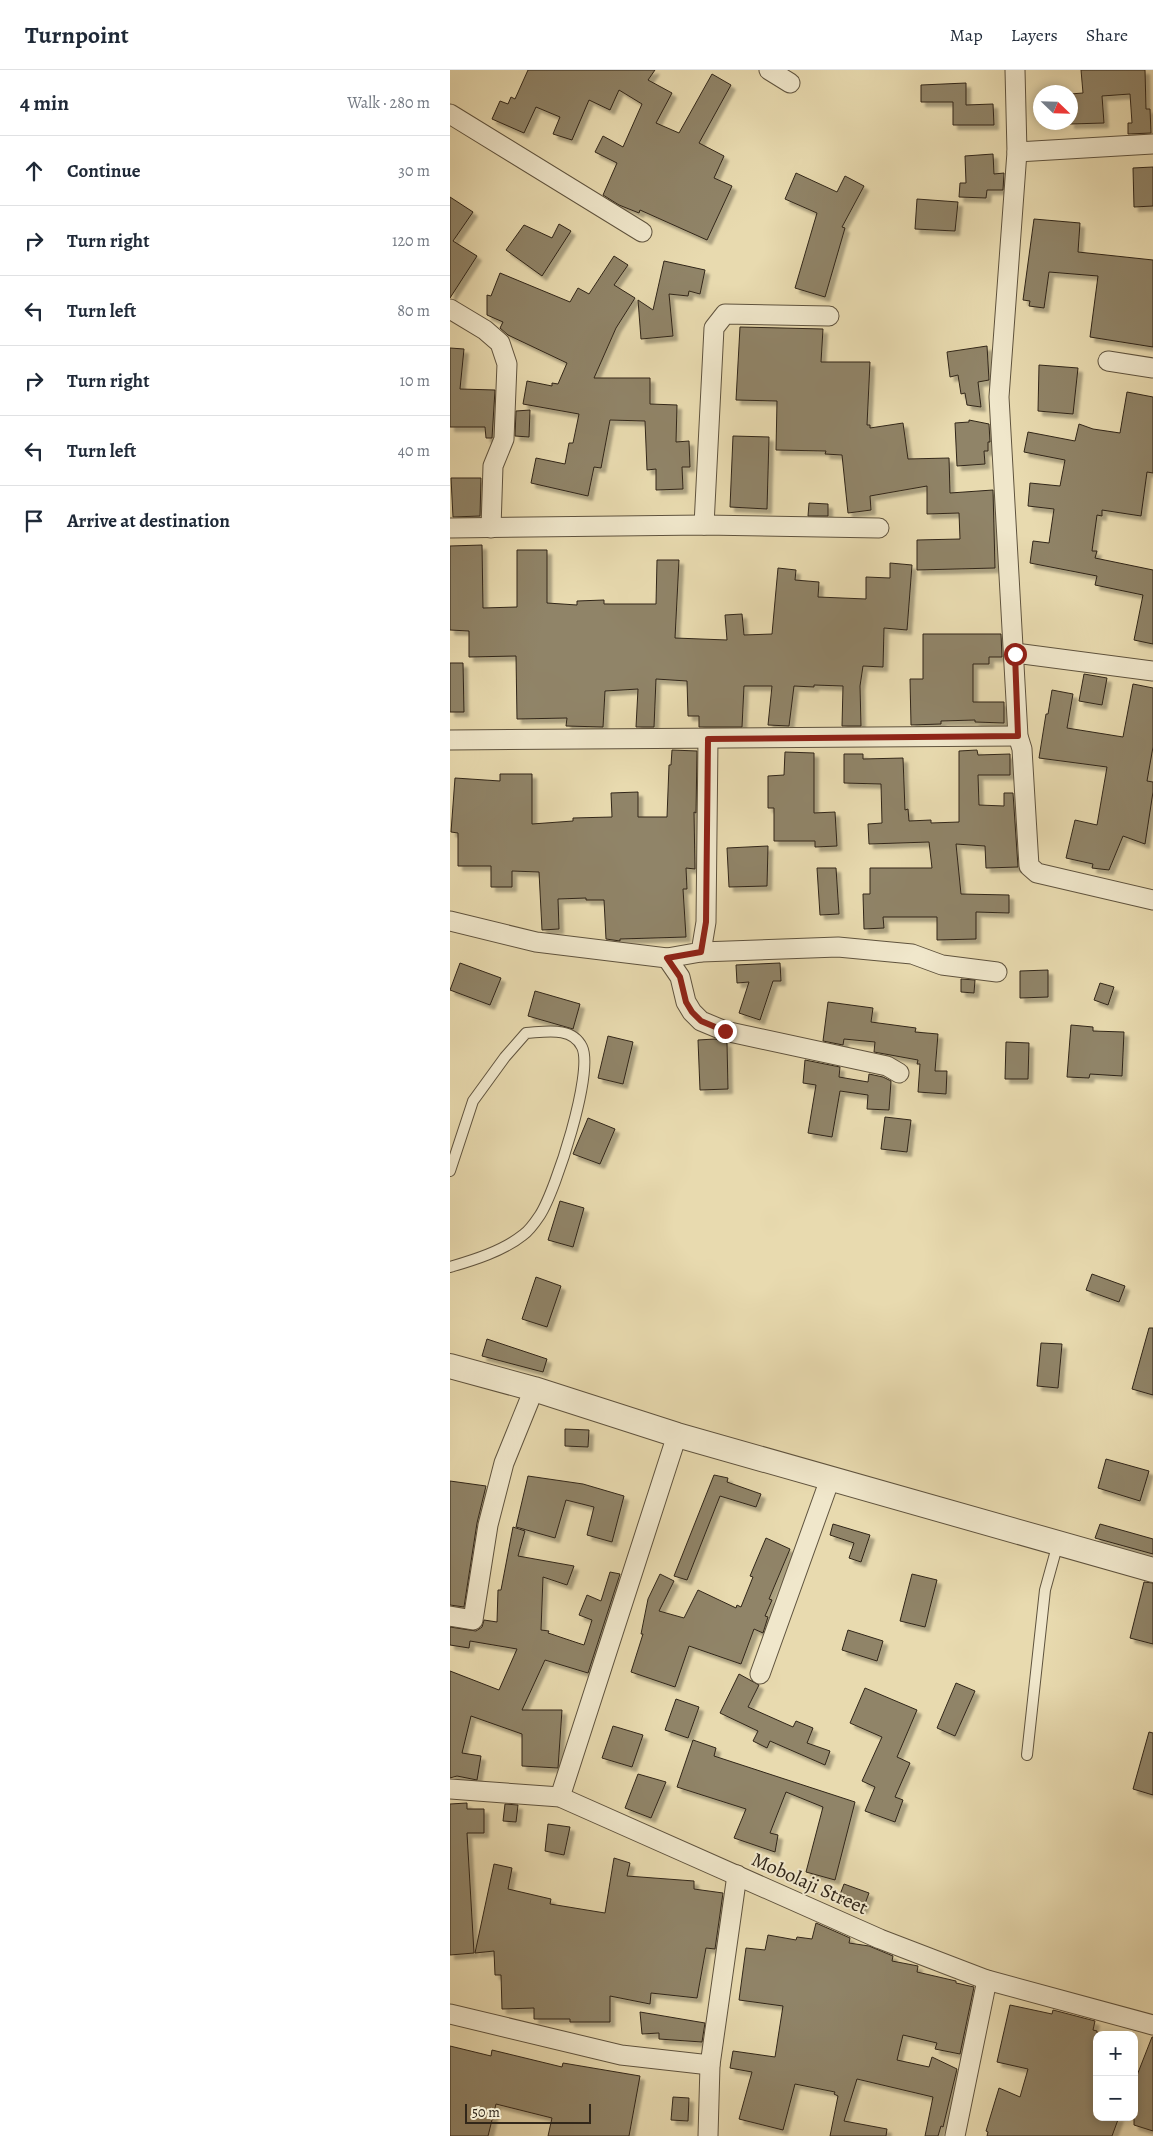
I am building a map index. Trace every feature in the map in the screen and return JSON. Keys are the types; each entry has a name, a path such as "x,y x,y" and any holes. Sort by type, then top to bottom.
{"street":[{"path":"769,70 790,83"},
{"path":"1016,70 1017,152 999,397 1015,654 1018,736 1022,749 1029,866 1037,873 1153,900"},
{"path":"450,114 642,232"},
{"path":"1017,152 1153,144"},
{"path":"450,309 485,330 500,343 507,364 504,439 493,466 491,528"},
{"path":"704,525 714,328 725,314 829,316"},
{"path":"1108,362 1153,368"},
{"path":"450,528 704,525 879,528"},
{"path":"1015,654 1153,671"},
{"path":"450,740 1018,736"},
{"path":"701,952 706,912 708,739"},
{"path":"450,921 536,942 667,958 701,952 838,947 912,954 942,965 997,972"},
{"path":"667,958 680,977 686,1002 701,1021 725,1031 887,1066 899,1073"},
{"path":"450,1366 677,1435 1153,1570"},
{"path":"450,1616 473,1620 488,1525 504,1463 534,1390"},
{"path":"560,1797 677,1435"},
{"path":"760,1674 830,1479"},
{"name":"Mobolaji Street","path":"450,1790 560,1797 880,1939 987,1980 1153,2025"},
{"path":"708,2136 710,2066 737,1875"},
{"path":"955,2136 987,1980"},
{"path":"450,2014 621,2056 710,2066"}],"lane":[{"path":"450,1172 473,1101 505,1057 526,1033 563,1032 573,1037 581,1046 585,1059 581,1092 560,1167 540,1215 523,1235 496,1250 450,1267"},
{"path":"1027,1755 1045,1590 1058,1544"}],"building":[{"path":"528,70 655,70 648,80 672,93 656,123 679,133 712,74 731,85 699,143 724,156 714,178 732,186 707,240 640,210 639,213 619,205 603,195 617,163 595,152 603,136 623,147 642,104 619,90 610,110 589,100 572,140 553,134 560,117 536,107 524,133 492,119 500,101 508,104 511,97 515,99"},
{"path":"1081,70 1145,70 1146,109 1150,109 1151,133 1128,134 1128,123 1132,123 1130,94 1102,96 1104,123 1078,124 1078,93 1083,93"},
{"path":"966,83 966,105 993,104 994,125 953,125 953,102 921,102 921,85"},
{"path":"993,154 994,174 1004,173 1003,190 987,190 986,198 959,197 960,183 966,183 965,156"},
{"path":"1153,167 1153,206 1134,207 1133,168"},
{"path":"796,173 837,192 845,176 864,186 842,227 845,228 825,297 795,288 817,213 785,199"},
{"path":"450,197 473,212 453,241 477,256 450,298"},
{"path":"917,199 958,202 955,231 915,229"},
{"path":"1034,219 1080,223 1078,252 1153,260 1153,347 1090,337 1098,276 1049,272 1044,308 1029,306 1030,301 1023,300"},
{"path":"559,224 571,231 542,276 506,250 524,225 552,238"},
{"path":"614,256 628,265 614,285 635,298 616,328 594,378 650,378 650,404 677,405 676,442 689,441 690,467 682,467 683,489 656,490 656,469 647,470 645,421 610,420 601,468 594,467 588,496 531,483 536,458 565,464 569,443 573,443 579,414 523,404 527,381 552,386 552,383 558,384 567,363 508,335 500,328 503,322 487,315 487,295 491,296 500,273 570,302 578,288 589,294"},
{"path":"664,261 705,270 700,294 689,291 688,296 669,294 673,336 641,339 638,300 653,310"},
{"path":"740,327 823,329 821,362 870,362 867,425 870,425 870,428 903,423 908,459 949,458 950,493 993,490 995,568 917,570 917,540 960,539 959,513 927,514 927,486 870,496 871,510 848,513 842,455 825,454 826,451 776,450 777,401 736,400"},
{"path":"987,346 989,380 978,382 981,407 967,405 965,393 961,394 958,375 950,377 947,352"},
{"path":"450,348 464,349 460,389 495,390 492,438 486,438 485,427 450,427"},
{"path":"1039,365 1078,368 1073,414 1038,411"},
{"path":"1127,392 1153,397 1153,473 1147,472 1141,516 1102,510 1102,516 1097,515 1092,551 1097,551 1095,558 1153,570 1153,644 1134,640 1143,595 1095,585 1097,576 1030,563 1033,541 1049,543 1054,509 1028,506 1030,483 1060,486 1065,460 1024,452 1028,432 1075,441 1079,424 1093,429 1120,433"},
{"path":"530,410 529,437 515,436 516,411"},
{"path":"969,420 989,424 990,442 988,442 988,451 984,451 985,464 957,466 955,423 969,422"},
{"path":"733,436 769,437 767,509 730,507"},
{"path":"451,478 481,478 480,516 453,517"},
{"path":"809,503 828,504 828,516 808,516"},
{"path":"482,545 483,608 517,607 517,550 547,550 547,603 577,605 577,601 604,600 604,604 656,604 657,560 679,560 675,638 727,640 725,615 742,614 744,635 772,634 778,568 796,570 795,580 819,582 818,597 866,599 866,577 890,578 890,563 912,565 907,630 884,628 883,667 863,666 860,686 861,726 842,726 843,686 814,685 814,687 794,686 789,726 768,725 772,686 744,686 742,727 699,727 699,716 688,716 687,681 656,679 654,727 636,727 638,689 605,691 603,727 566,726 567,718 517,719 516,656 469,657 469,631 450,630 450,546"},
{"path":"923,634 1001,634 1002,657 989,657 989,664 973,664 973,702 1004,702 1004,723 975,722 975,720 941,721 941,724 911,725 910,679 923,679"},
{"path":"450,663 463,663 464,712 450,712"},
{"path":"1084,674 1107,678 1102,705 1079,701"},
{"path":"1133,684 1153,688 1153,747 1147,781 1153,782 1153,792 1145,844 1123,836 1109,870 1092,868 1093,864 1066,858 1075,820 1097,825 1107,767 1039,758 1046,714 1048,714 1052,690 1073,694 1067,728 1123,737"},
{"path":"672,750 697,751 696,813 694,812 695,869 686,868 687,889 683,889 686,937 620,939 620,941 606,939 604,900 586,900 586,898 558,899 559,929 542,930 539,872 512,871 512,887 491,887 491,866 458,866 458,833 451,832 455,778 500,781 500,774 532,774 532,824 573,821 573,818 612,817 611,793 638,792 638,817 667,817 669,765 671,765"},
{"path":"977,750 978,755 1010,754 1010,775 978,775 979,805 1004,806 1004,793 1013,793 1018,867 986,868 985,846 956,844 961,894 1009,895 1009,913 976,912 976,939 937,940 937,917 883,917 884,928 864,929 863,894 870,894 870,868 932,868 929,842 869,844 868,824 882,823 881,784 844,783 844,754 863,754 863,759 903,758 905,810 908,809 909,821 931,820 931,823 959,822 959,751"},
{"path":"785,752 814,753 814,813 835,812 837,846 815,847 815,841 774,841 774,808 768,808 768,776 784,775"},
{"path":"768,846 767,886 729,887 727,848"},
{"path":"817,868 836,868 839,914 820,915"},
{"path":"460,963 501,978 490,1005 450,990"},
{"path":"780,963 781,981 773,981 760,1020 739,1013 749,982 737,983 736,965"},
{"path":"1048,970 1048,997 1020,998 1020,971"},
{"path":"961,979 975,980 974,993 961,992"},
{"path":"1100,983 1114,987 1108,1005 1094,1000"},
{"path":"535,991 580,1004 573,1029 528,1016"},
{"path":"828,1002 873,1008 871,1022 916,1028 915,1032 938,1034 935,1071 947,1071 946,1094 918,1092 920,1064 917,1064 918,1060 874,1052 875,1042 844,1039 843,1045 823,1041"},
{"path":"1071,1025 1093,1027 1093,1031 1124,1032 1122,1076 1090,1074 1089,1078 1067,1077"},
{"path":"608,1036 633,1042 623,1084 598,1078"},
{"path":"715,1039 727,1043 728,1089 700,1090 698,1040"},
{"path":"1006,1042 1029,1043 1028,1079 1005,1079"},
{"path":"805,1060 840,1067 839,1077 868,1082 869,1074 891,1081 889,1110 867,1109 868,1095 840,1091 832,1137 808,1133 816,1085 803,1083"},
{"path":"885,1117 911,1120 907,1152 881,1149"},
{"path":"588,1118 615,1129 600,1164 573,1154"},
{"path":"560,1201 584,1208 573,1247 548,1240"},
{"path":"1092,1274 1125,1286 1119,1302 1086,1290"},
{"path":"536,1277 561,1286 547,1327 522,1319"},
{"path":"1149,1328 1153,1328 1153,1395 1132,1389"},
{"path":"487,1339 547,1359 543,1372 482,1356"},
{"path":"1041,1343 1062,1344 1058,1388 1037,1386"},
{"path":"565,1429 589,1430 588,1447 565,1446"},
{"path":"1106,1459 1149,1471 1140,1501 1098,1488"},
{"path":"714,1475 728,1478 727,1482 761,1494 756,1507 720,1496 687,1580 674,1576"},
{"path":"528,1476 583,1484 624,1496 612,1542 587,1535 594,1507 566,1500 555,1538 516,1527"},
{"path":"450,1481 486,1486 477,1523 464,1607 450,1605"},
{"path":"833,1524 870,1535 861,1562 849,1558 854,1543 830,1535"},
{"path":"1100,1524 1153,1539 1153,1554 1095,1538"},
{"path":"513,1527 525,1531 518,1556 574,1566 567,1585 543,1577 541,1630 549,1631 548,1633 584,1645 592,1620 579,1615 587,1595 601,1601 610,1572 620,1574 588,1673 545,1660 522,1710 562,1710 558,1768 522,1766 522,1734 471,1716 462,1753 481,1756 477,1780 457,1776 450,1778 450,1671 499,1690 517,1649 470,1641 469,1648 450,1645 450,1627 476,1631 482,1627 484,1620 497,1622 498,1590 501,1590"},
{"path":"766,1538 790,1549 769,1599 772,1600 765,1616 768,1617 763,1633 754,1629 741,1664 689,1646 675,1687 631,1672 643,1634 641,1634 648,1599 660,1574 674,1581 659,1611 684,1618 698,1590 736,1608 737,1605 741,1607 753,1577 750,1576"},
{"path":"912,1574 937,1580 925,1627 900,1621"},
{"path":"1144,1582 1153,1583 1153,1644 1130,1638"},
{"path":"848,1630 883,1641 877,1661 842,1650"},
{"path":"739,1674 759,1685 748,1707 793,1727 796,1721 813,1728 807,1743 830,1751 825,1765 770,1741 767,1748 753,1741 758,1731 720,1713"},
{"path":"956,1683 975,1691 955,1736 937,1728"},
{"path":"865,1688 917,1710 897,1757 910,1763 895,1797 903,1800 895,1822 865,1811 875,1787 862,1781 882,1737 850,1723"},
{"path":"676,1699 699,1707 688,1738 665,1730"},
{"path":"613,1726 643,1735 632,1767 602,1758"},
{"path":"1149,1732 1153,1733 1153,1795 1133,1789"},
{"path":"693,1740 716,1748 714,1756 855,1802 835,1880 806,1872 823,1807 786,1792 770,1833 778,1835 775,1852 734,1838 746,1809 677,1787"},
{"path":"638,1774 666,1782 651,1818 625,1808"},
{"path":"467,1803 467,1809 484,1809 484,1833 467,1833 474,1953 450,1955 450,1804"},
{"path":"505,1804 518,1805 516,1822 503,1821"},
{"path":"548,1824 570,1827 564,1855 545,1851"},
{"path":"614,1858 630,1863 627,1876 694,1881 694,1889 723,1893 715,1949 706,1948 697,1998 651,1993 650,2004 610,1996 610,2022 570,2022 570,2019 534,2019 534,2008 502,2009 501,1975 495,1975 494,1951 475,1953 494,1864 512,1868 508,1889 551,1899 550,1904 605,1913"},
{"path":"844,1884 869,1893 863,1909 838,1900"},
{"path":"816,1923 850,1938 849,1943 869,1946 893,1956 892,1961 918,1966 917,1972 974,1987 960,2054 935,2049 937,2043 903,2035 897,2060 929,2067 932,2057 957,2069 943,2127 941,2126 938,2136 925,2136 933,2097 857,2079 844,2121 887,2129 886,2136 830,2136 838,2096 834,2094 835,2092 795,2084 783,2130 739,2119 752,2072 730,2068 733,2051 775,2057 783,2006 739,2000 746,1948 765,1950 768,1935 796,1940 797,1937 812,1939"},
{"path":"1010,2005 1052,2014 1053,2010 1095,2021 1093,2030 1097,2031 1093,2031 1093,2121 1118,2121 1112,2136 987,2136 988,2132 986,2131 999,2088 1020,2097 1028,2069 997,2062"},
{"path":"640,2012 705,2023 702,2042 659,2039 659,2033 642,2034"},
{"path":"1153,2037 1153,2131 1134,2125 1134,2121 1138,2121 1138,2073"},
{"path":"450,2046 491,2056 492,2050 562,2067 563,2063 640,2076 629,2136 548,2136 552,2118 496,2104 488,2136 450,2136"},
{"path":"673,2097 689,2098 688,2121 671,2120"}],"route":[{"path":"725,1031 701,1021 692,1012 686,1002 680,977 667,958 701,952 706,922 708,739 1018,736 1015,654"}]}
